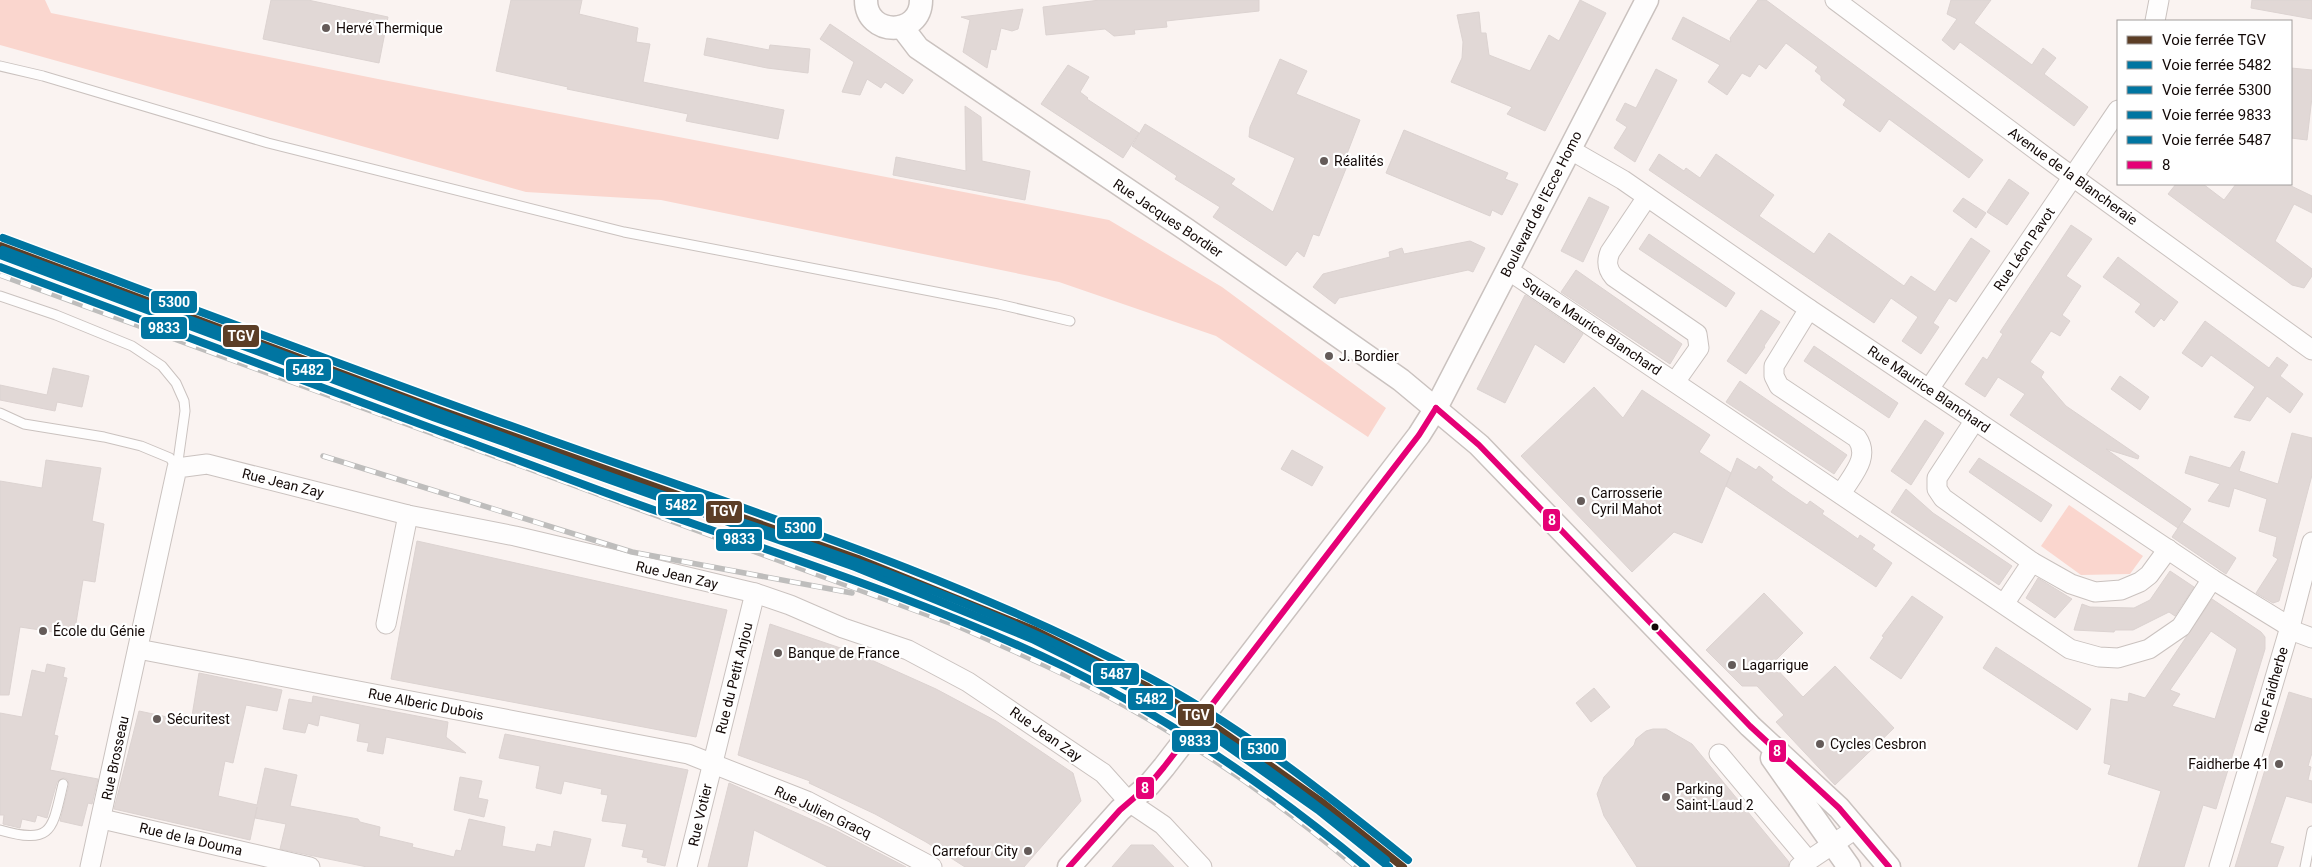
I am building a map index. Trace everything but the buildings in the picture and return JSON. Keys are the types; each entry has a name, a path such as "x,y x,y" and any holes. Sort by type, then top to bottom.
{"street":[{"path":"866,0 868,13 874,21 887,28 902,28 915,18 920,9 920,0"},
{"name":"Boulevard de l'Ecce Homo","path":"1068,867 1120,810 1149,785 1168,762 1420,435 1436,408 1647,0"},
{"name":"Avenue de la Blancheraie","path":"1835,0 2072,176 2312,350"},
{"path":"2155,20 2159,0"},
{"name":"Rue Jacques Bordier","path":"902,28 918,48 1195,236 1401,380 1436,408 1479,445 1750,726"},
{"name":"Rue Léon Pavot","path":"1929,389 2117,111"},
{"name":"Rue Maurice Blanchard","path":"1569,149 1606,168 1809,309 2168,548 2212,580 2296,632 2312,638"},
{"name":"Square Maurice Blanchard","path":"1647,197 1610,252 1607,262 1608,268 1614,277 1697,334 1699,348 1675,382"},
{"name":"Square Maurice Blanchard","path":"1508,270 2070,649 2099,657 2118,658 2149,649 2181,627 2212,580"},
{"path":"1809,309 1774,366 1774,376 1779,386 1857,438 1860,443 1863,450 1861,461 1841,494"},
{"path":"1975,420 1937,478 1938,489 1943,498 2032,562 2082,589 2108,592 2126,589 2140,582 2149,575 2168,548"},
{"name":"Rue Jean Zay","path":"177,468 207,464 408,515 515,536 755,593 790,605 843,628 908,650 968,682 1103,773 1129,802 1163,825 1202,867"},
{"name":"Rue Brosseau","path":"90,867 177,468"},
{"path":"386,624 408,515"},
{"name":"Rue Faidherbe","path":"2218,867 2290,627 2312,542"},
{"path":"2004,604 2032,562"},
{"name":"Rue du Petit Anjou","path":"712,763 755,593"},
{"name":"Rue Alberic Dubois","path":"138,649 688,754 712,763"},
{"path":"1750,726 1839,808 1889,867"},
{"path":"1750,726 1849,867"},
{"path":"1719,754 1803,863 1857,828"},
{"name":"Rue Votier","path":"688,867 712,763"},
{"name":"Rue Julien Gracq","path":"712,763 807,801 932,867"},
{"name":"Rue de la Douma","path":"102,819 310,867"}],"lane":[{"path":"0,66 43,76 268,143 624,232 998,304 1070,321"},
{"path":"0,296 48,312 132,346 162,366 176,383 184,401 185,411 177,468"},
{"path":"0,413 24,424 104,437 141,446 170,458 177,468"},
{"path":"0,830 27,837 43,833 56,817 63,784"},
{"path":"2305,867 2312,831"}],"shaded area":[{"path":"0,0 45,0 51,13 378,79 1109,220 1222,287 1386,408 1368,437 1216,336 1059,282 661,200 526,192 0,45"},
{"path":"2069,505 2143,556 2130,574 2081,575 2041,546"}],"railway":[{"path":"0,275 955,625 1086,686 1129,708 1189,744 1274,802 1356,867"},
{"path":"323,456 632,552 852,593"}],"rail line":[{"name":"5300","path":"3,238 407,388 849,546 926,575 1001,607 1075,640 1148,677 1217,717 1282,762 1408,860"},
{"name":"TGV","path":"0,246 436,409 858,559 1036,631 1146,686 1214,726 1323,803 1403,867"},
{"name":"5487","path":"3,250 604,474 901,578 1018,626 1117,674 1197,722 1275,774 1386,860"},
{"name":"5482","path":"0,255 433,417 855,567 1032,639 1142,694 1209,733 1318,810 1389,867"},
{"name":"9833","path":"0,267 659,512 835,573 1009,641 1105,688 1145,710 1222,758 1295,811 1366,867"}],"transit line":[{"name":"8","path":"1436,408 1479,445 1750,726 1839,808 1889,867"},
{"name":"8","path":"1069,867 1120,810 1149,785 1164,767 1419,435 1436,408"}],"place":[{"name":"Hervé Thermique","path":"326,28"},
{"name":"Réalités","path":"1324,161"},
{"name":"J. Bordier","path":"1329,356"},
{"name":"Carrosserie Cyril Mahot","path":"1581,501"},
{"name":"École du Génie","path":"43,631"},
{"name":"Banque de France","path":"778,653"},
{"name":"Lagarrigue","path":"1732,665"},
{"name":"Sécuritest","path":"157,719"},
{"name":"Cycles Cesbron","path":"1820,744"},
{"name":"Faidherbe 41","path":"2279,764"},
{"name":"Parking Saint-Laud 2","path":"1666,797"},
{"name":"Carrefour City","path":"1028,851"}]}
